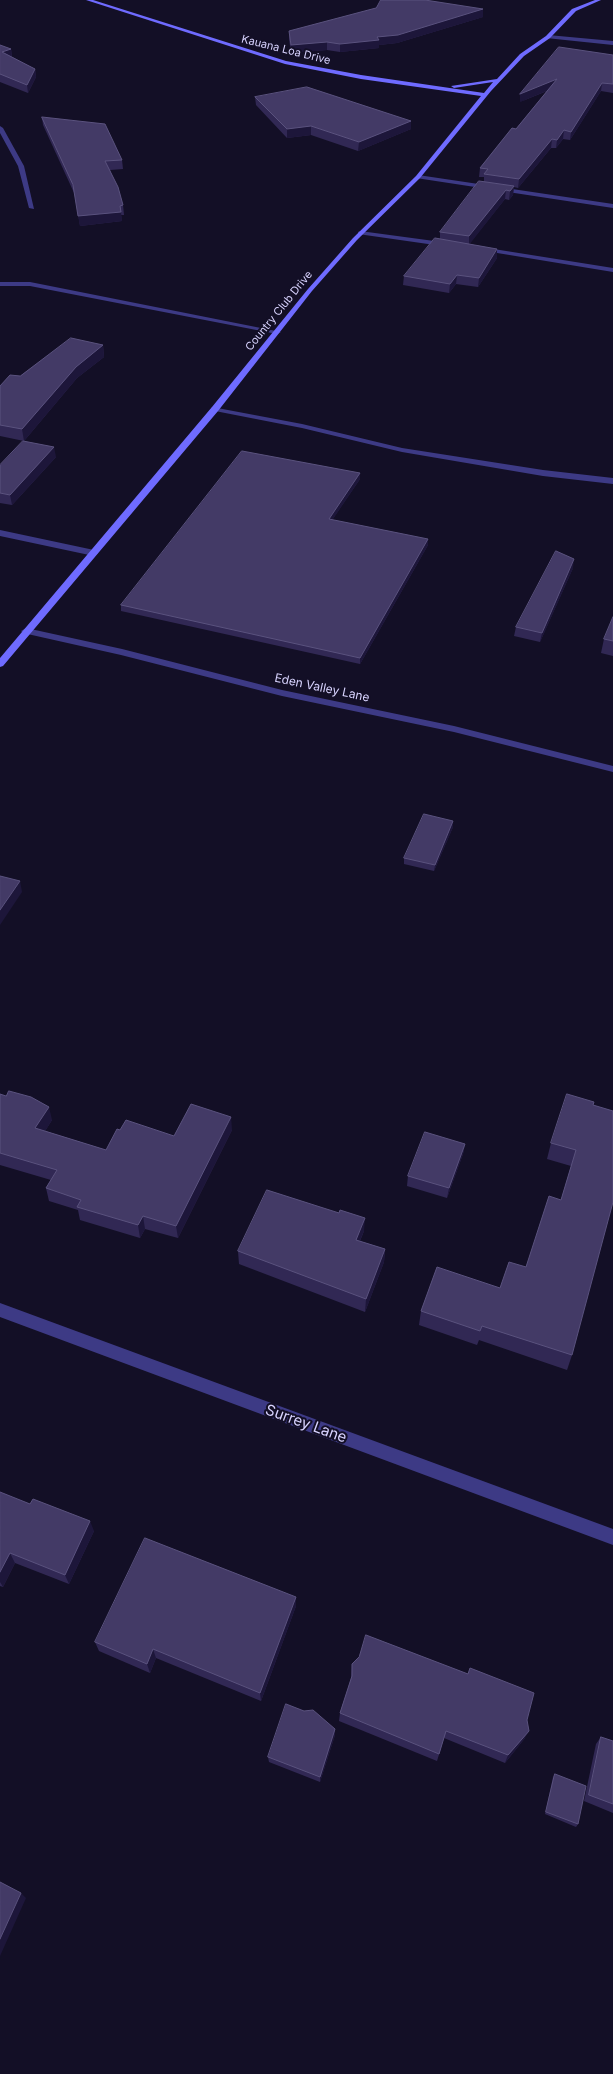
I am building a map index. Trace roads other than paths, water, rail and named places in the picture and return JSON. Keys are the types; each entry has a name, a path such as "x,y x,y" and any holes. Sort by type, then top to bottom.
{"street":[{"name":"Kauana Loa Drive","path":"88,0 285,62 353,75 486,95"},
{"name":"Country Club Drive","path":"0,664 360,234 418,177 522,54 548,37 574,10 599,0"},
{"path":"548,37 613,43"},
{"path":"436,88 499,80"},
{"path":"0,128 21,166 32,208"},
{"path":"418,177 613,206"},
{"path":"360,234 462,246"},
{"path":"471,248 613,270"},
{"path":"0,284 30,284 277,332"},
{"path":"215,409 302,426 402,450 543,473 613,481"},
{"path":"0,533 94,553"},
{"name":"Eden Valley Lane","path":"26,631 122,652 282,693 454,729 613,769"},
{"name":"Surrey Lane","path":"0,1310 613,1537"}]}
